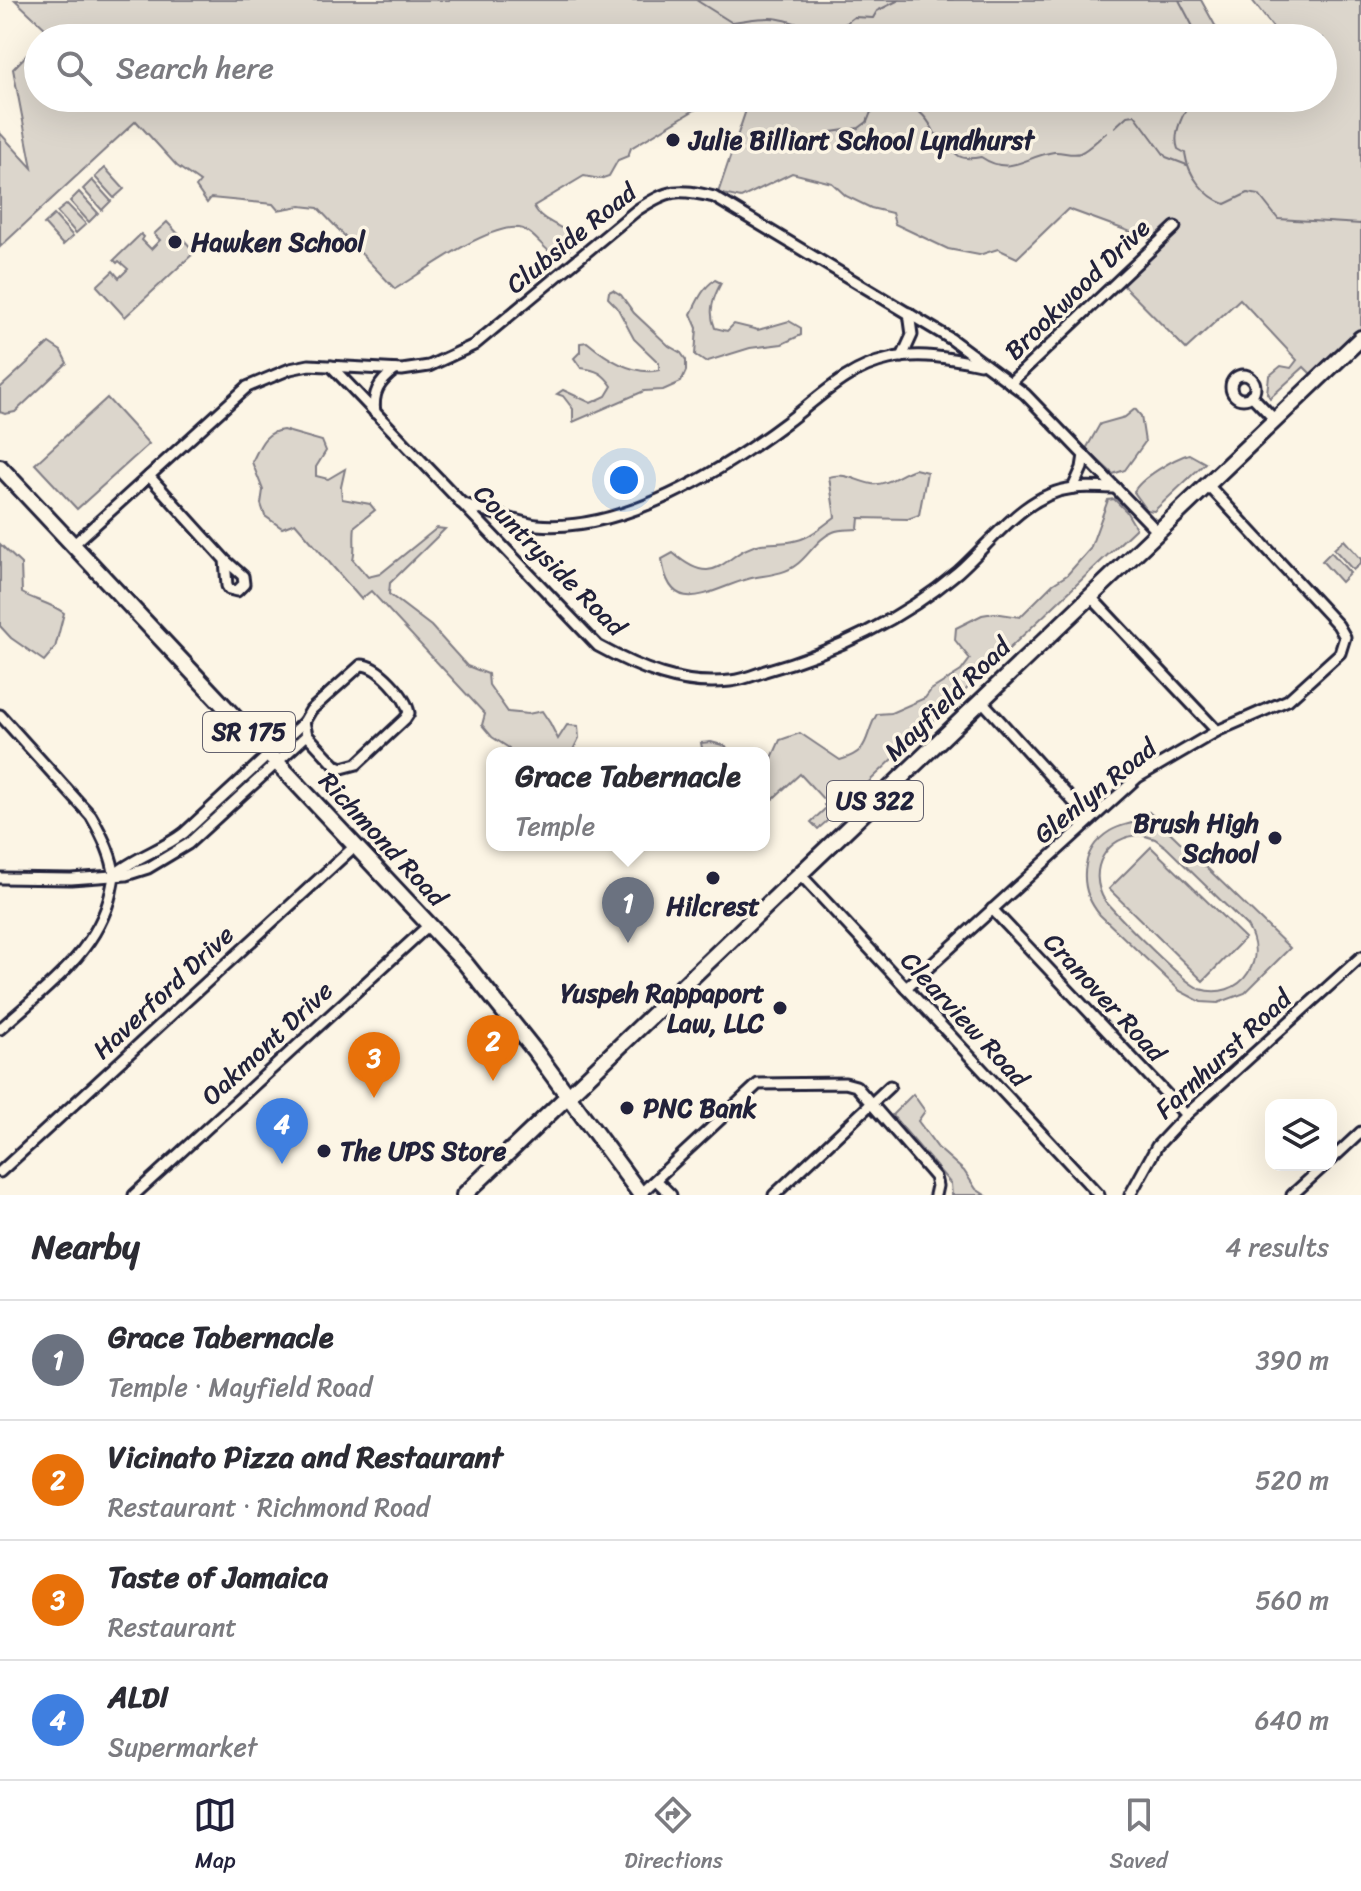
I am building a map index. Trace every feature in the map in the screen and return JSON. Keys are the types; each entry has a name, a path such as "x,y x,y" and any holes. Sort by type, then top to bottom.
{"main road":[{"name":"Mayfield Road","path":"464,1195 1361,338"},
{"name":"Richmond Road","path":"0,467 430,924 495,999 640,1194"}],"street":[{"name":"Clubside Road","path":"73,545 247,387 290,369 309,365 395,370 429,366 474,345 637,210 659,195 685,190 714,197 951,339 1025,394 1157,531"},
{"name":"Brookwood Drive","path":"1010,383 1175,227"},
{"path":"902,357 912,335 909,313"},
{"path":"461,503 536,525 593,522 644,505 718,470 758,444 831,385 858,370 890,358 931,355 984,365"},
{"name":"Countryside Road","path":"331,366 598,646 630,663 663,675 697,681 731,681 840,645 901,612 956,573 1032,504 1053,493 1073,488 1116,488"},
{"path":"375,413 376,390 384,378 395,370"},
{"path":"1251,395 1275,420"},
{"path":"1073,488 1084,455"},
{"path":"149,476 225,560"},
{"name":"Glenlyn Road","path":"906,988 1138,777 1217,731 1288,700 1343,648 1342,631 1207,484"},
{"path":"1090,596 1217,731"},
{"path":"274,758 311,710 358,666 364,664 375,670 409,709 405,719 357,764 347,768 335,765 307,735 304,722"},
{"path":"981,700 1090,820"},
{"path":"0,715 91,816 102,835 114,875 109,899 95,935 67,968 0,1029"},
{"path":"0,878 71,879 114,875 128,862 167,846 274,758 307,735"},
{"name":"Haverford Drive","path":"0,1172 356,845"},
{"name":"Clearview Road","path":"799,873 1099,1195"},
{"name":"Cranover Road","path":"992,909 1186,1115"},
{"name":"Oakmont Drive","path":"134,1195 430,924"},
{"name":"Farnhurst Road","path":"1130,1195 1157,1146 1186,1115 1361,957"},
{"path":"640,1194 758,1084 845,1083 856,1086 935,1177 935,1195"},
{"path":"774,1195 890,1086"},
{"path":"1337,1154 1361,1132"},
{"path":"1292,1195 1318,1171"},
{"path":"656,1180 671,1195"}],"shaded area":[{"path":"15,0 1201,0 1214,24 41,24"},
{"path":"1252,0 1361,0 1361,338 1317,380 1304,367 1270,398 1267,393 1269,376 1281,366 1291,368 1297,360 1240,299 1186,349 1118,280 1158,242 1068,209 1017,258 998,249 979,255 948,249 895,224 892,213 871,208 846,196 832,183 792,173 741,198 718,193 745,112 1337,112 1337,24 1270,24"},
{"path":"24,58 24,112 691,112 631,148 628,156 618,160 609,176 600,179 584,176 534,206 542,216 576,239 567,253 557,257 527,231 510,228 477,239 395,289 318,208 300,206 278,210 273,204 211,198 207,203 196,187 200,182 177,166 136,121 0,247 0,133 32,168 13,69"},
{"path":"105,168 124,189 114,198 95,177"},
{"path":"92,180 111,201 102,210 83,189"},
{"path":"79,192 98,213 89,222 70,201"},
{"path":"67,204 86,224 76,233 57,212"},
{"path":"54,215 73,236 63,245 44,224"},
{"path":"167,222 195,252 125,317 97,286 113,271 119,278 128,269 114,260 141,234 144,237 142,240 151,249 160,240 154,234"},
{"path":"715,280 721,283 712,305 715,328 727,331 734,324 758,330 789,321 801,328 801,335 782,344 750,348 705,362 695,355 697,328 691,314 704,291"},
{"path":"613,290 669,346 681,353 686,360 686,371 681,382 663,390 644,391 573,422 573,409 563,396 557,394 563,390 591,403 606,396 612,386 599,373 581,368 574,358 580,352 580,343 587,342 630,368 659,370 659,363 634,339 617,307 608,298"},
{"path":"49,343 61,351 67,363 15,412 0,412 0,388"},
{"path":"107,398 149,444 77,509 35,464"},
{"path":"1135,409 1141,416 1145,442 1125,470 1113,474 1086,449 1100,424 1125,417"},
{"path":"277,431 322,441 326,451 316,467 316,476 328,479 345,469 342,499 370,504 375,510 354,530 353,560 368,577 380,574 437,528 445,529 390,583 389,594 431,626 467,666 488,674 489,685 508,712 528,714 542,711 558,739 567,725 578,726 579,738 574,747 507,747 492,737 482,725 485,714 371,591 361,599 295,523 282,528 265,516 261,504 263,490 252,462 260,445"},
{"path":"1189,454 1205,463 1154,511 1147,510 1134,492 1137,487 1158,470"},
{"path":"915,469 927,472 919,515 908,519 859,518 858,529 839,530 827,535 791,568 708,593 683,595 674,590 667,578 662,559 673,553 688,564 711,570 748,548 793,541 813,534 835,517 829,477 846,476 878,484"},
{"path":"1114,499 1126,511 1136,528 835,814 818,829 811,822 826,808 824,805 827,803 800,774 770,802 770,760 780,740 800,733 840,760 857,752 862,748 877,714 891,713 925,698 931,690 961,671 970,659 955,640 956,628 982,615 994,613 1020,617 1053,584 1067,575 1090,549 1108,500"},
{"path":"1344,540 1361,559 1353,570 1334,549"},
{"path":"0,544 21,564 22,593 64,613 55,648 44,661 11,638 0,626"},
{"path":"1331,552 1350,573 1341,582 1322,561"},
{"path":"711,742 726,747 702,747 701,743"},
{"path":"1149,812 1290,948 1245,993 1218,1003 1201,1002 1180,991 1093,905 1085,882 1087,859 1092,848 1110,831","holes":["1142,835 1155,839 1247,926 1254,944 1253,961 1244,979 1233,987 1214,991 1191,984 1151,949 1105,901 1098,878 1099,866 1109,848 1129,837"]},
{"path":"1151,847 1245,938 1203,981 1109,889"},
{"path":"913,1094 925,1111 918,1121 938,1148 985,1195 952,1195 951,1184 892,1115"}],"waterway":[{"path":"696,0 731,22 763,18 797,24"},
{"path":"845,24 854,17 873,18 877,11 899,0"},
{"path":"933,0 953,0"},
{"path":"1179,0 1192,24"},
{"path":"805,147 812,146 831,132 859,128 867,122 871,112"},
{"path":"919,112 935,134 948,137 952,149 959,156 981,157 1001,165 1018,164 1054,152 1080,153 1106,133"},
{"path":"1185,112 1177,136 1178,149 1185,153 1193,177 1210,196 1225,204 1248,193 1259,195 1278,219 1361,224"},
{"path":"1115,127 1127,116 1135,115 1166,157 1187,165"}],"place":[{"name":"Julie Billiart School Lyndhurst","path":"673,140"},
{"name":"Hawken School","path":"175,242"},
{"name":"Brush High School","path":"1275,838"},
{"name":"Hilcrest","path":"713,878"},
{"name":"Grace Tabernacle","path":"628,943"},
{"name":"Yuspeh Rappaport Law, LLC","path":"780,1008"},
{"name":"Vicinato Pizza and Restaurant","path":"493,1081"},
{"name":"Taste of Jamaica","path":"374,1098"},
{"name":"PNC Bank","path":"627,1108"},
{"name":"The UPS Store","path":"324,1151"},
{"name":"ALDI","path":"282,1164"}]}
